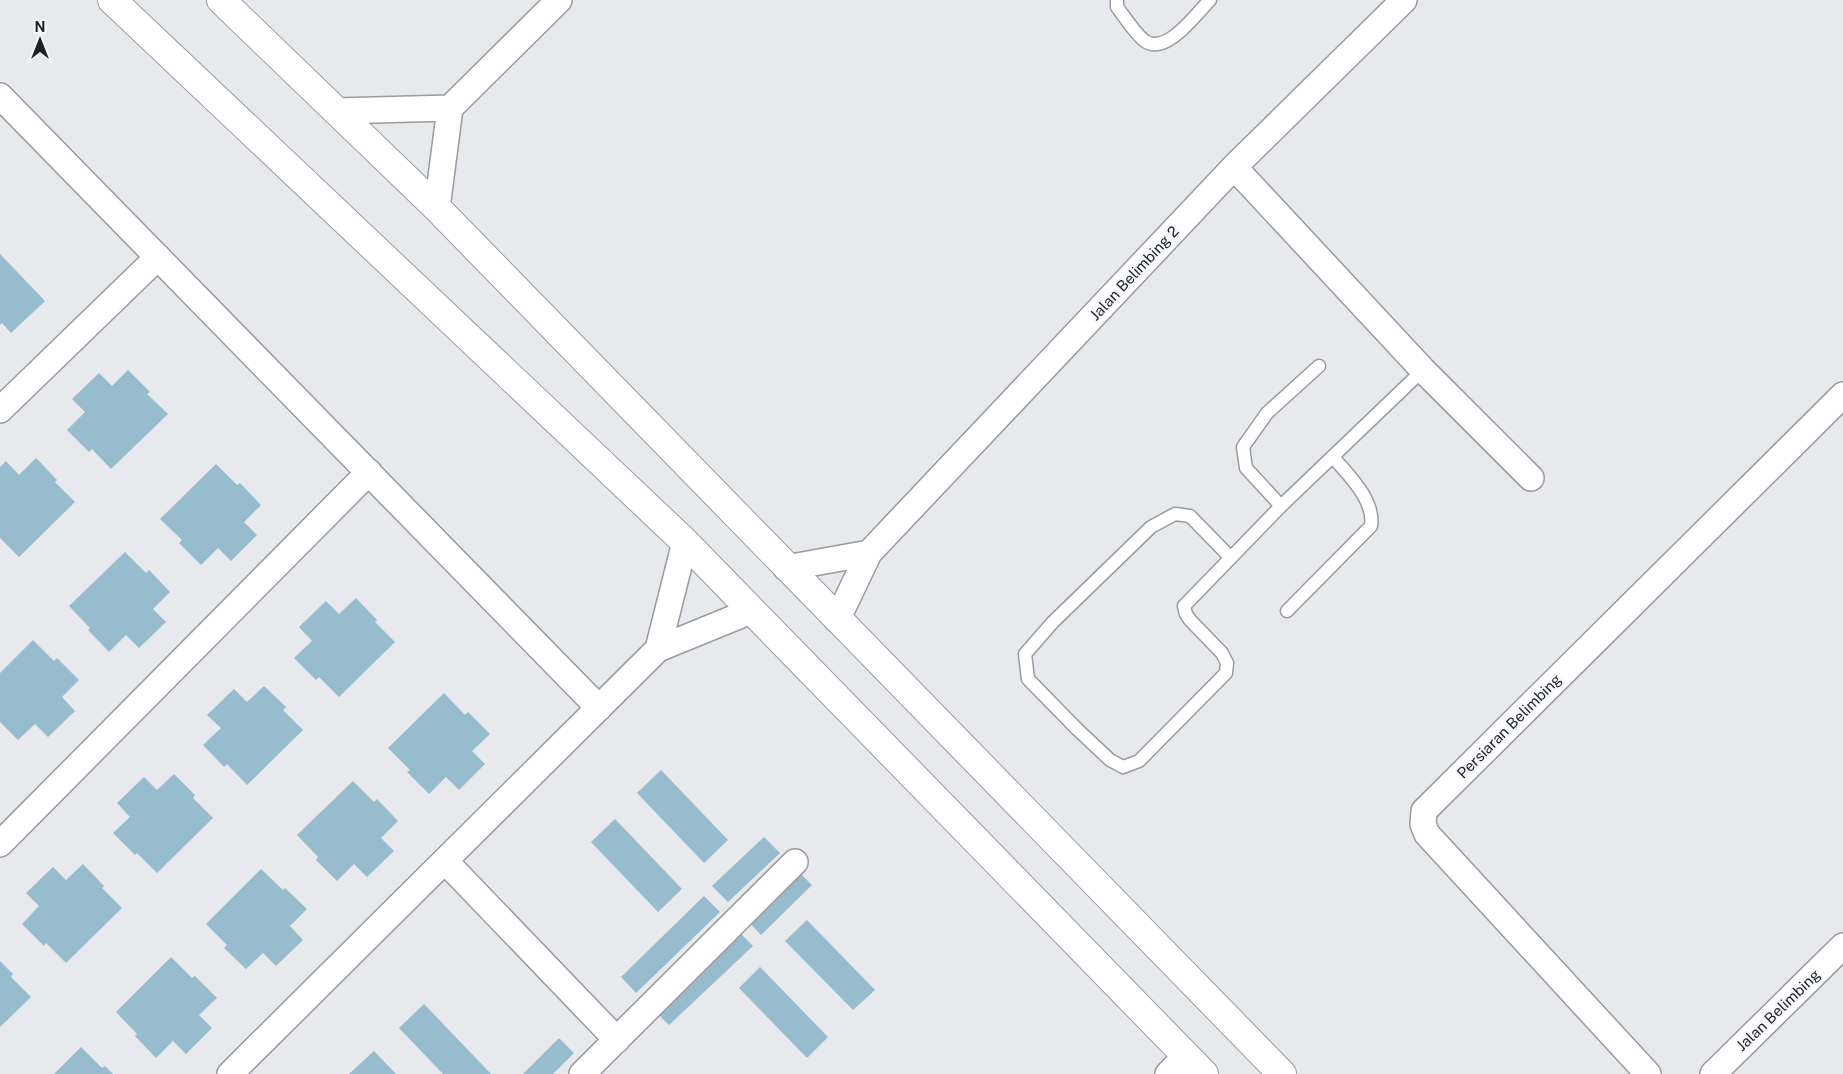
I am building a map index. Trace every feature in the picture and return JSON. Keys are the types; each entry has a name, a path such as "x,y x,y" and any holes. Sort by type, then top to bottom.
{"street":[{"path":"112,0 685,542 1186,1068"},
{"path":"221,0 437,208 786,568 1282,1074"},
{"path":"437,208 450,108 559,0"},
{"name":"Jalan Belimbing 2","path":"837,620 869,552 1234,167 1404,0"},
{"path":"0,96 599,708"},
{"path":"336,111 450,108"},
{"path":"1234,167 1423,370 1531,478"},
{"path":"0,410 158,257"},
{"name":"Persiaran Belimbing","path":"1648,1074 1427,834 1423,824 1424,811 1843,395"},
{"path":"0,844 369,472"},
{"path":"658,649 685,542"},
{"path":"786,568 869,552"},
{"path":"230,1074 658,649 751,611"},
{"path":"445,861 617,1040"},
{"path":"582,1074 796,862"},
{"name":"Jalan Belimbing","path":"1713,1074 1843,946"}],"lane":[{"path":"1118,0 1117,7 1145,41 1156,45 1172,40 1210,0"},
{"path":"1281,506 1246,468 1242,447 1267,413 1319,366"},
{"path":"1231,558 1190,516 1176,514 1151,527 1052,622 1025,654 1028,679 1077,730 1110,760 1124,767 1139,761 1226,673 1228,663 1222,653 1190,620 1184,606 1231,558 1281,506 1423,370"},
{"path":"1287,611 1371,526 1372,517 1369,505 1333,457"}],"building":[{"path":"0,254 45,301 11,333 2,323 0,325"},
{"path":"128,370 150,392 147,394 168,414 111,469 92,449 89,452 67,430 85,412 72,399 99,373 112,386"},
{"path":"36,458 57,480 55,482 75,502 19,557 0,538 0,467 6,461 19,475"},
{"path":"216,464 237,485 240,483 261,505 244,522 257,535 231,561 218,548 201,565 179,543 182,540 160,519"},
{"path":"125,552 146,573 149,570 170,592 153,609 166,622 139,648 126,635 109,652 69,606"},
{"path":"356,598 377,620 375,622 395,642 339,697 319,677 316,680 294,658 312,641 299,627 326,601 339,614"},
{"path":"33,640 54,661 57,658 79,680 62,697 75,711 48,737 35,724 18,740 0,722 0,673"},
{"path":"264,686 286,707 283,710 303,730 247,785 227,764 224,767 203,745 221,728 207,715 234,689 247,702"},
{"path":"444,693 465,715 468,712 490,734 472,751 485,764 459,790 446,777 429,794 407,772 410,770 388,748"},
{"path":"661,770 728,840 704,863 637,793"},
{"path":"174,774 195,795 193,798 213,818 157,873 113,833 130,817 117,803 144,777 157,790"},
{"path":"353,781 374,802 377,799 398,821 381,838 394,851 367,877 354,864 337,881 316,860 318,857 297,835"},
{"path":"615,819 682,889 658,912 591,842"},
{"path":"764,837 780,853 728,902 712,886"},
{"path":"83,864 104,886 102,888 122,908 66,963 46,943 44,946 22,924 39,906 26,893 53,867 66,880"},
{"path":"261,869 307,909 290,926 303,940 276,966 263,953 246,969 224,948 227,945 206,924"},
{"path":"798,871 812,885 761,935 747,920"},
{"path":"704,896 720,912 636,993 621,977"},
{"path":"807,920 875,990 853,1010 785,941"},
{"path":"739,932 753,946 669,1025 655,1011"},
{"path":"171,957 192,978 195,976 217,998 199,1015 212,1028 186,1054 173,1041 156,1058 116,1012"},
{"path":"0,961 13,974 11,977 31,997 0,1027"},
{"path":"760,967 828,1037 807,1058 739,988"},
{"path":"424,1004 491,1074 443,1074 399,1028"},
{"path":"559,1038 574,1053 553,1074 523,1074"},
{"path":"81,1047 102,1068 105,1066 113,1074 54,1074"},
{"path":"374,1051 396,1074 349,1074"}]}
